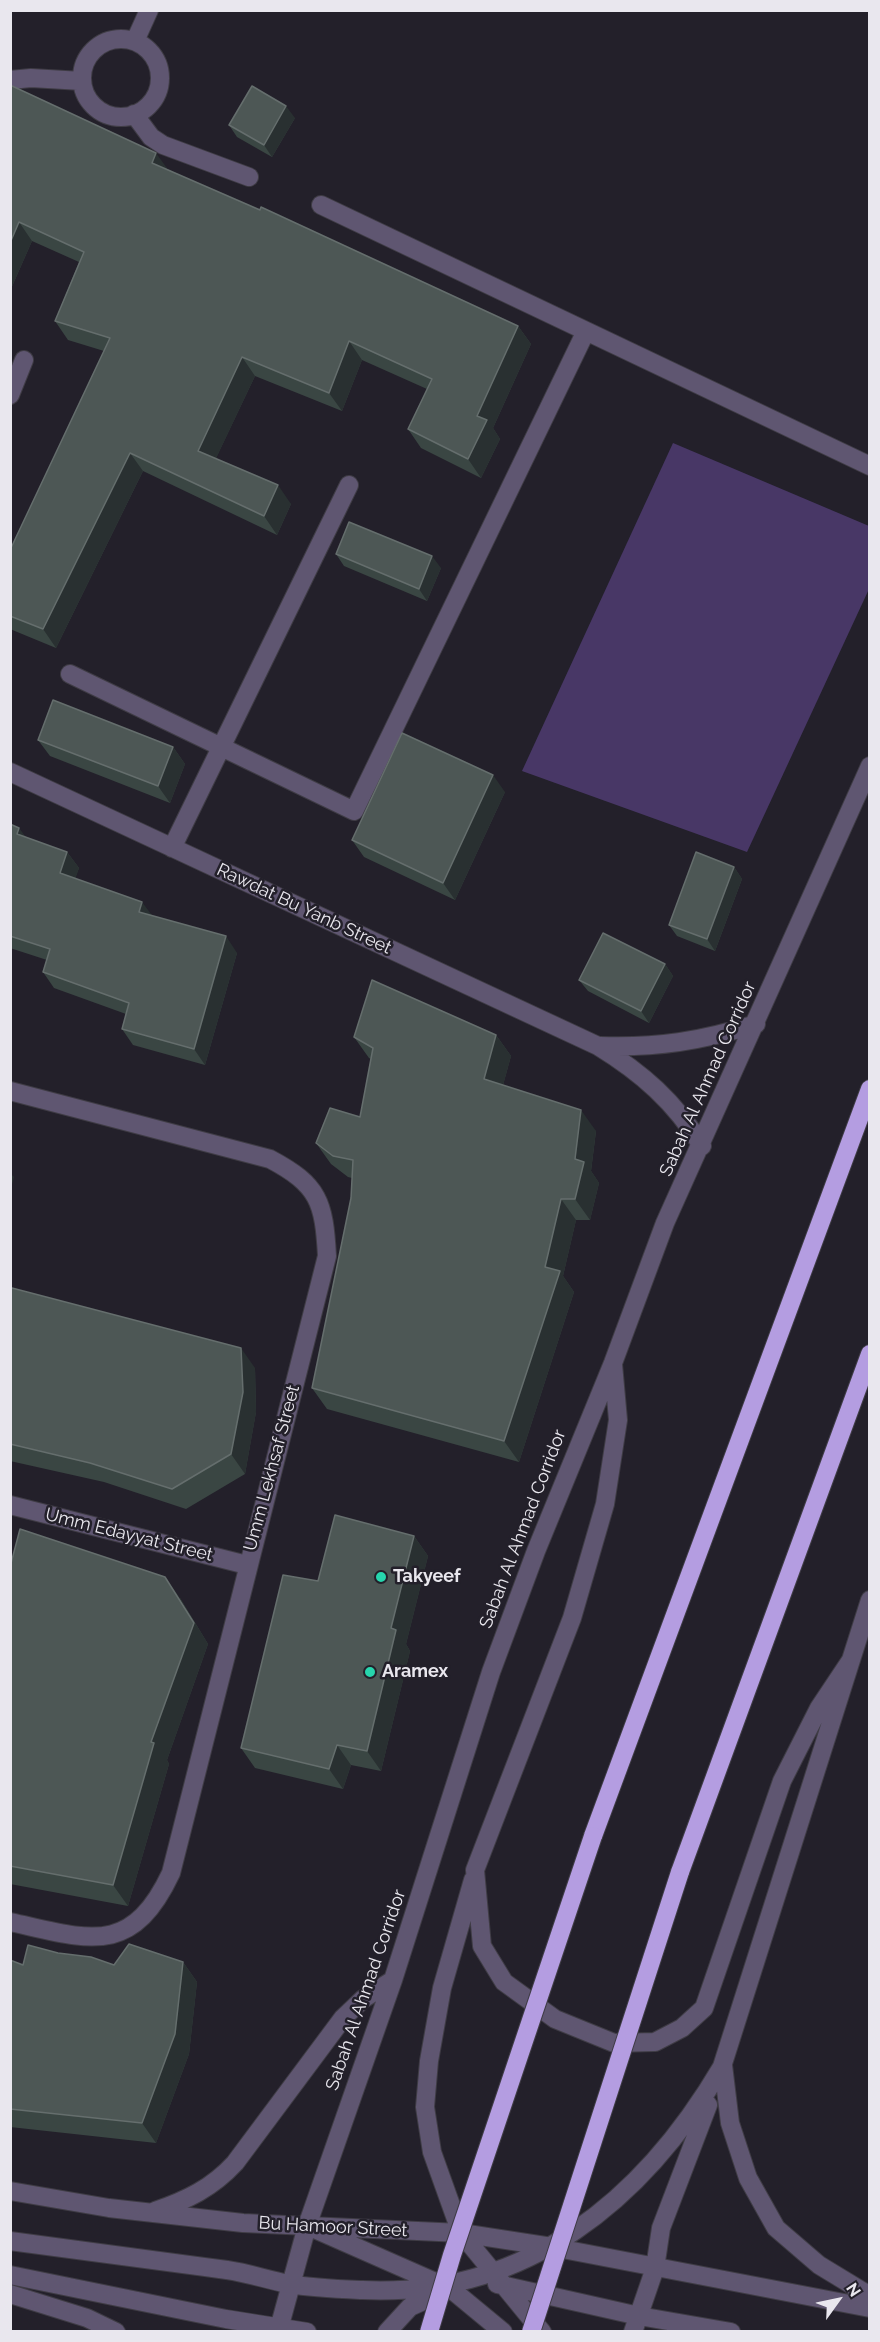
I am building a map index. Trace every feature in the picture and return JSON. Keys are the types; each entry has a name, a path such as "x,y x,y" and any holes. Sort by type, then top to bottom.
{"highway":[{"path":"429,2331 452,2255 593,1836 870,1089"},
{"path":"531,2331 680,1872 870,1354"}],"street":[{"path":"135,41 149,10"},
{"path":"112,40 135,41 153,56 160,78 153,100 134,114 111,115 100,111 85,92 82,70 93,50 112,40"},
{"path":"10,80 32,78 82,81"},
{"path":"134,114 151,137 163,146 249,177"},
{"path":"321,205 870,466"},
{"path":"69,674 354,811 586,331"},
{"path":"10,394 24,360"},
{"path":"172,848 349,484"},
{"name":"Sabah Al Ahmad Corridor","path":"279,2330 307,2226 393,1980 491,1672 566,1476 613,1363 665,1223 702,1146 870,766"},
{"name":"Rawdat Bu Yanb Street","path":"10,772 598,1046 654,1085 672,1104 702,1146"},
{"name":"Rawdat Bu Yanb Street","path":"598,1046 671,1045 714,1037 756,1024"},
{"name":"Umm Lekhsaf Street","path":"10,1091 270,1159 298,1174 315,1195 325,1224 327,1256 247,1565 171,1873 159,1899 139,1923 112,1935 80,1938 10,1922"},
{"path":"542,2331 461,2233 432,2152 425,2107 429,2061 442,1988 476,1870 572,1618 605,1504 618,1420 613,1363"},
{"name":"Umm Edayyat Street","path":"10,1505 247,1565"},
{"path":"636,2324 655,2268 661,2228 723,2065 870,1600"},
{"path":"476,1870 482,1946 504,1982 555,2019 614,2043 655,2042 681,2028 705,2008 782,1781 819,1708 851,1660"},
{"path":"150,2213 194,2198 220,2180 236,2163 343,2018 363,1999 393,1980"},
{"path":"10,2241 230,2271 291,2284 387,2291 489,2283 552,2247 594,2218 632,2186 698,2109 723,2065"},
{"path":"723,2065 730,2123 748,2178 776,2228 819,2265 870,2296"},
{"name":"Bu Hamoor Street","path":"10,2191 150,2213 243,2223 461,2233 552,2247 870,2308"},
{"path":"307,2226 446,2287 503,2331"},
{"path":"10,2275 279,2330 307,2331"},
{"path":"496,2278 636,2324 730,2331"},
{"path":"387,2331 410,2307 446,2287"},
{"path":"10,2294 116,2331"}],"shaded area":[{"path":"673,443 869,526 869,589 747,852 522,771"}],"building":[{"path":"10,85 156,153 152,163 260,210 261,207 518,326 477,416 487,420 468,459 408,429 432,379 349,341 329,393 242,357 198,451 278,485 264,516 130,453 43,629 10,616 10,550 110,338 55,321 84,252 19,222 10,243"},
{"path":"252,86 286,106 264,145 229,125"},
{"path":"349,522 432,556 419,589 336,554"},
{"path":"53,700 173,747 158,786 38,740"},
{"path":"402,733 493,775 443,883 352,840"},
{"path":"10,824 19,828 17,834 67,852 60,873 142,902 139,912 226,936 194,1049 122,1029 129,1003 43,972 50,949 10,936"},
{"path":"696,852 734,867 707,939 669,925"},
{"path":"603,933 665,964 641,1011 579,980"},
{"path":"372,980 496,1035 484,1079 581,1110 575,1159 584,1162 575,1199 561,1199 545,1267 560,1271 504,1441 312,1388 351,1198 353,1160 333,1156 316,1143 330,1108 360,1117 373,1048 354,1037"},
{"path":"12,1288 241,1348 243,1392 231,1454 172,1489 90,1463 10,1444 10,1292"},
{"path":"335,1515 414,1536 391,1628 396,1630 367,1751 337,1745 329,1769 241,1748 283,1575 318,1581"},
{"path":"20,1529 165,1577 194,1623 151,1742 154,1743 113,1885 10,1866 10,1567"},
{"path":"129,1944 183,1962 175,2034 142,2123 10,2109 10,1960 23,1965 28,1945 58,1953 91,1957 114,1965"}],"place":[{"name":"Takyeef","path":"381,1577"},
{"name":"Aramex","path":"370,1672"}]}
